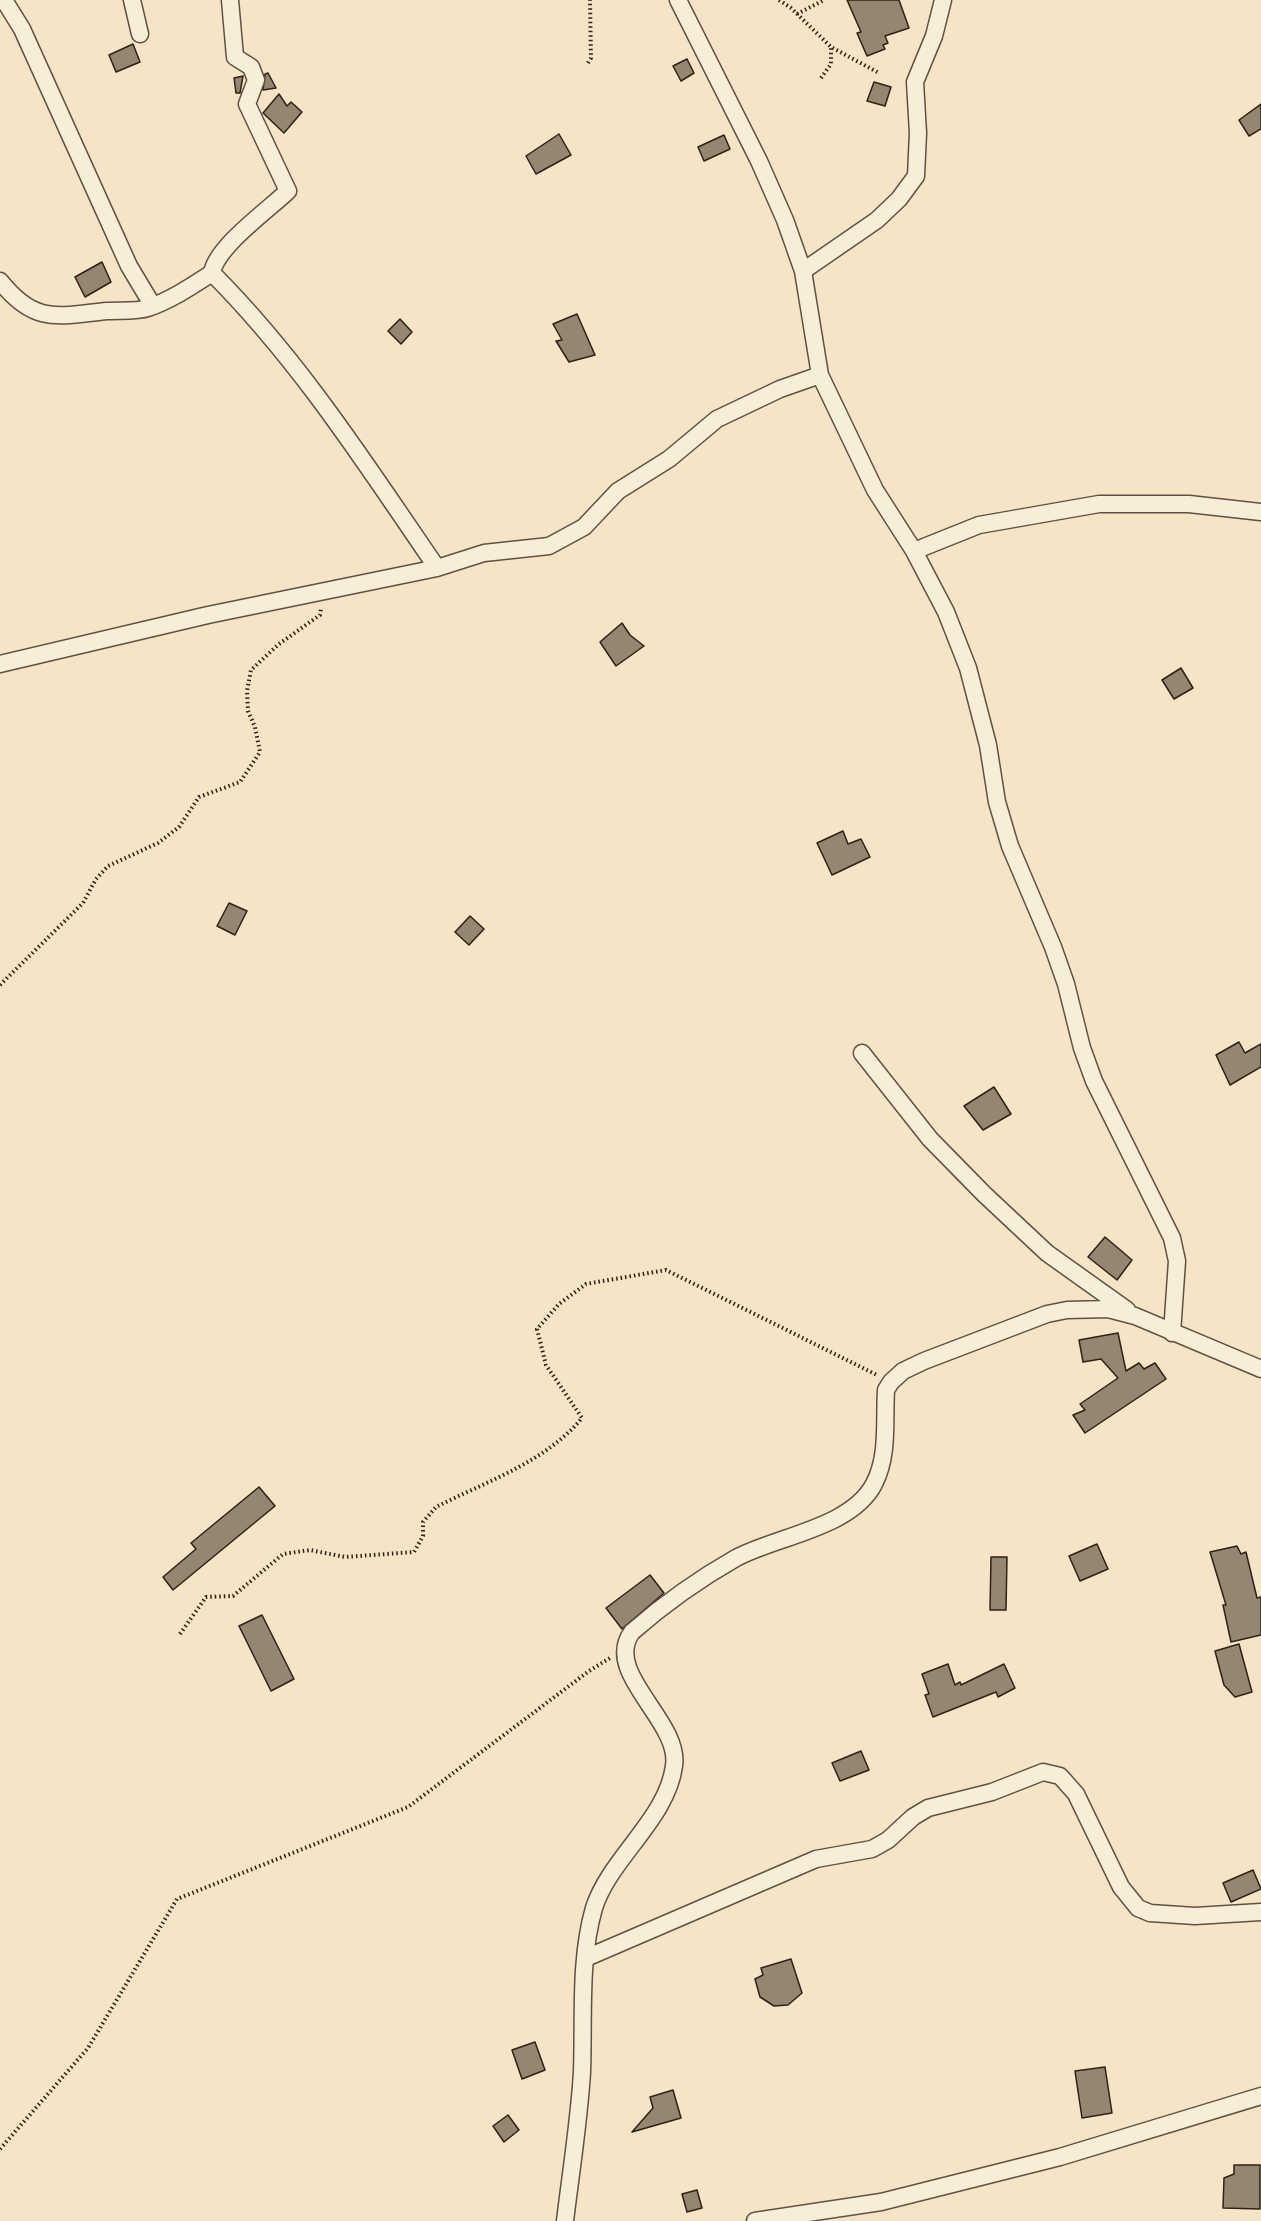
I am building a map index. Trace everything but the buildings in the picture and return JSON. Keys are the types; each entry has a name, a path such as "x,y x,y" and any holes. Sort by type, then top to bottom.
{"street":[{"path":"4,0 22,30 129,266 153,306"},
{"path":"132,0 140,34"},
{"path":"0,281 23,303 50,316 145,309 212,273 214,265 246,228 288,191 247,104 256,80 251,67 235,57 230,0"},
{"path":"678,0 759,160 785,220 803,271 820,375 875,490 914,551 946,612 968,668 988,745 1003,824 1018,867 1053,947 1066,984 1082,1048 1094,1081 1172,1238 1177,1261 1172,1333"},
{"path":"803,271 877,220 899,199 916,176 918,132 915,82 934,36 944,0"},
{"path":"212,273 235,293 315,391 438,568"},
{"path":"0,664 438,568 484,553 549,546 562,541 584,527 618,491 669,459 717,419 780,390 820,375"},
{"path":"914,551 979,525 1099,504 1189,504 1261,512"},
{"path":"862,1053 930,1139 984,1194 1047,1253 1135,1316"},
{"path":"565,2221 582,2074 586,1958 591,1923 601,1891 659,1804 669,1786 675,1764 670,1737 630,1671 623,1650 632,1632 704,1578 756,1548 831,1521 858,1505 874,1483 879,1470 886,1436 886,1390 903,1371 924,1361 1047,1314 1067,1310 1108,1309 1135,1316 1261,1369"},
{"path":"586,1958 816,1859 872,1849 888,1840 913,1817 928,1808 978,1796 1043,1772 1060,1776 1076,1794 1121,1887 1138,1908 1150,1913 1195,1916 1261,1912"},
{"path":"755,2221 881,2202 1060,2157 1261,2096"}],"path":[{"path":"588,63 591,58 590,0"},
{"path":"779,0 831,47 879,73"},
{"path":"796,14 824,0"},
{"path":"820,78 831,64 831,47"},
{"path":"0,985 83,903 96,879 108,866 149,848 179,827 199,797 240,782 260,752 255,727 248,711 247,691 251,670 279,644 320,615 323,592"},
{"path":"180,1634 206,1597 233,1596 283,1554 310,1550 345,1557 414,1552 423,1536 423,1522 436,1507 541,1454 572,1430 582,1418 546,1365 537,1329 560,1304 586,1284 666,1270 891,1382"},
{"path":"0,2149 88,2048 177,1899 408,1808 589,1671 623,1650"}]}
